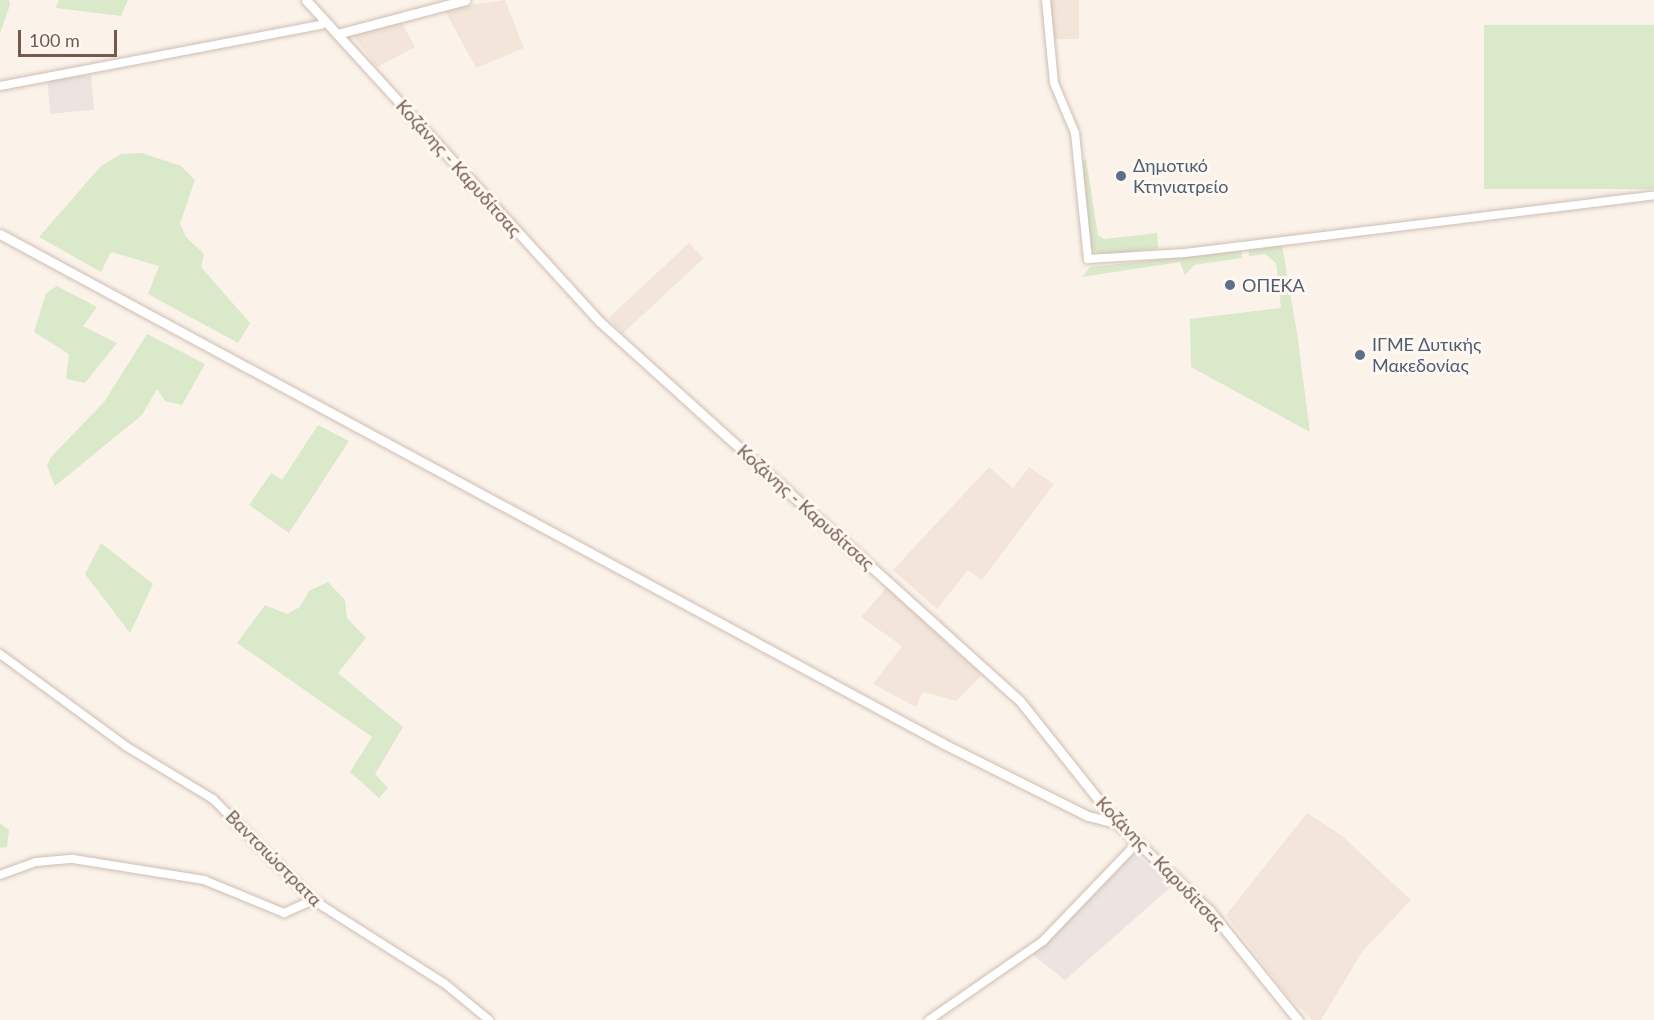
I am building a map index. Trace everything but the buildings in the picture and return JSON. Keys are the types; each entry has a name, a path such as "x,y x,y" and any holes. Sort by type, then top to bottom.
{"street":[{"name":"Κοζάνης - Καρυδίτσας","path":"306,0 590,312 1004,684 1106,810 1137,843 1210,911 1298,1020"},
{"path":"337,34 466,0"},
{"path":"1046,0 1054,83 1075,133 1088,259 1185,253 1654,195"},
{"path":"0,86 321,25"},
{"path":"0,234 942,743 1095,817 1121,826"},
{"name":"Βαντσιώστρατα","path":"0,654 127,747 213,800 313,900 444,982 489,1020"},
{"path":"1080,810 1106,810"},
{"path":"1095,817 1106,810"},
{"path":"929,1020 1035,947 1137,843"},
{"path":"0,875 36,862 74,859 204,880 285,913 313,900"}],"shaded area":[{"path":"505,0 524,48 476,68 444,9"},
{"path":"1049,0 1079,0 1079,39 1049,39"},
{"path":"400,19 415,47 377,67 351,33"},
{"path":"91,75 94,110 50,114 47,79"},
{"path":"689,243 703,258 623,333 609,318"},
{"path":"989,467 1013,488 1029,467 1054,484 982,580 968,570 937,609 893,570"},
{"path":"887,587 982,675 956,701 923,692 916,707 873,684 902,646 861,617"},
{"path":"1307,813 1341,835 1411,900 1362,952 1321,1020 1312,1020 1283,990 1226,915"},
{"path":"1135,853 1172,886 1065,980 1033,955"}],"green space":[{"path":"0,0 9,0 10,5 0,33"},
{"path":"59,0 128,0 121,16 56,8"},
{"path":"1484,25 1654,25 1654,189 1484,189"},
{"path":"142,153 181,166 195,180 180,223 186,237 204,254 201,267 250,323 238,343 148,294 159,266 111,252 101,272 39,237 101,166 121,154"},
{"path":"1086,159 1098,235 1104,239 1157,233 1158,248 1104,256 1089,248 1080,163"},
{"path":"1282,245 1297,333 1310,432 1191,367 1190,319 1281,308 1276,263 1265,254 1249,256 1249,251"},
{"path":"1241,251 1242,258 1194,265 1185,275 1180,262 1082,277 1090,267"},
{"path":"57,286 97,307 83,326 117,343 85,383 66,379 69,354 34,332 46,293"},
{"path":"147,334 205,364 182,405 165,401 157,389 142,415 55,486 47,466 51,457 104,402"},
{"path":"318,425 349,441 289,533 249,505 271,473 282,480"},
{"path":"101,543 153,584 130,633 85,574"},
{"path":"328,582 345,600 347,618 366,638 338,673 403,727 375,774 388,788 379,798 350,772 372,737 237,643 265,605 287,614 300,607 309,591"},
{"path":"0,823 9,830 7,847 0,848"}],"place":[{"name":"Δημοτικό Κτηνιατρείο","path":"1121,176"},
{"name":"ΟΠΕΚΑ","path":"1230,285"},
{"name":"ΙΓΜΕ Δυτικής Μακεδονίας","path":"1360,355"}]}
